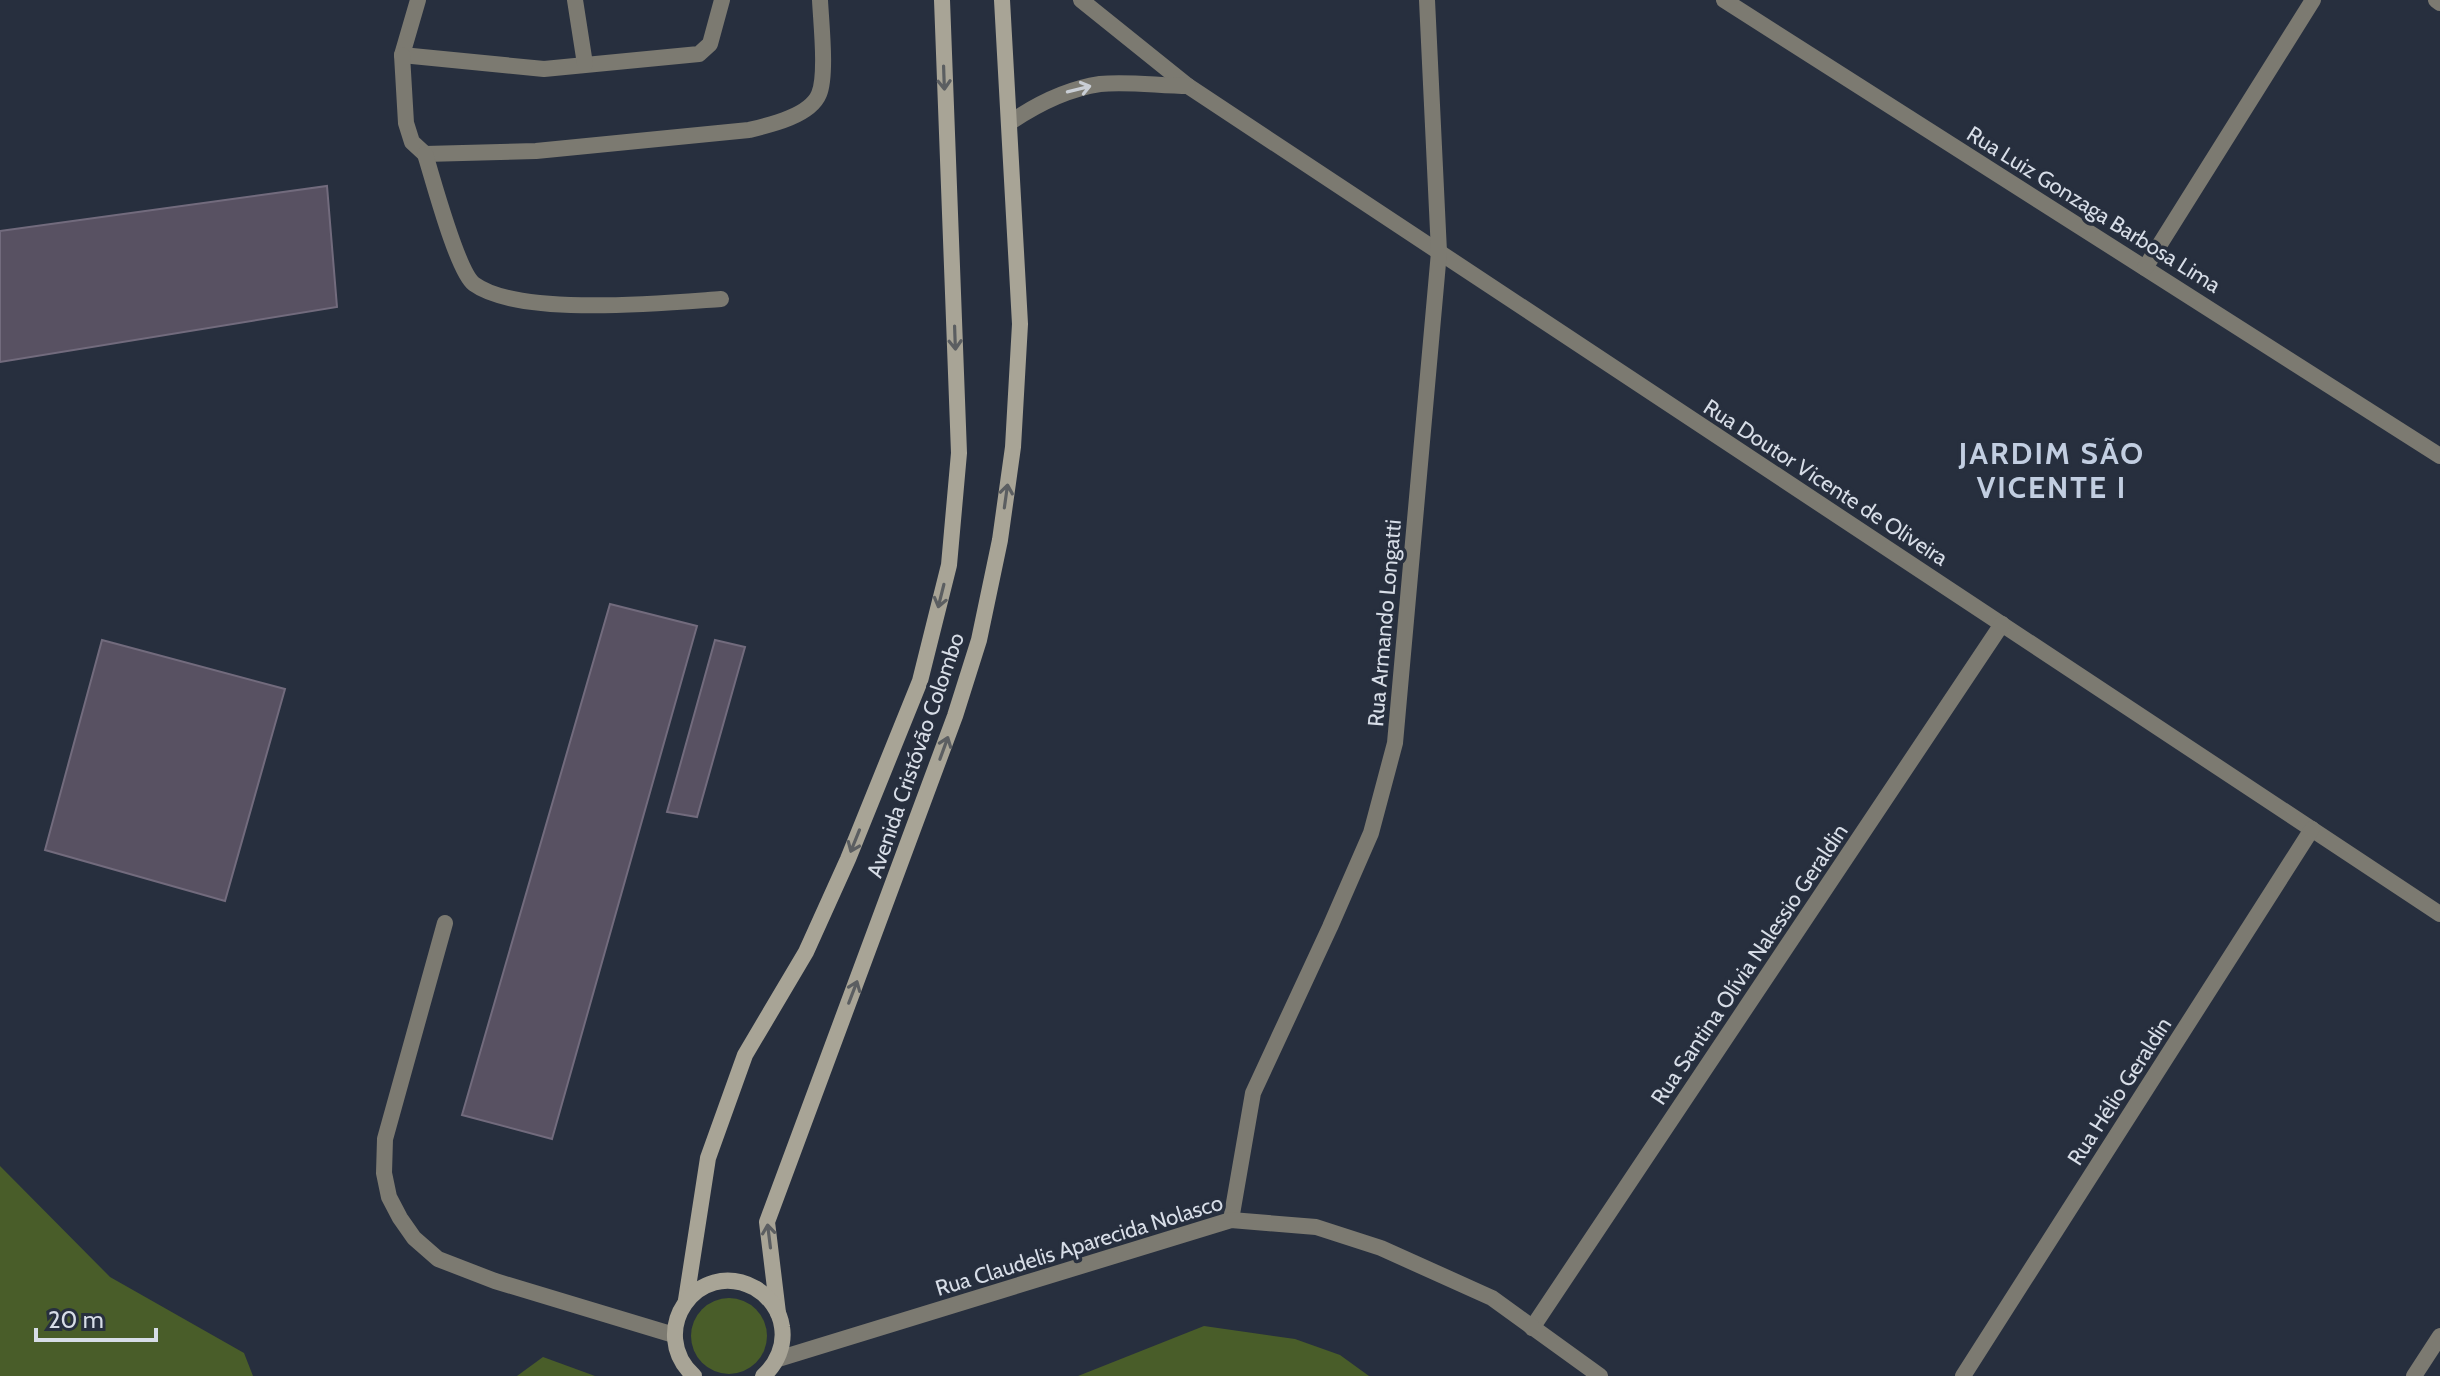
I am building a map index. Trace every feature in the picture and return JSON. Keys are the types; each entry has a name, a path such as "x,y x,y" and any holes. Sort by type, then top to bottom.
{"main road":[{"name":"Avenida Cristóvão Colombo","path":"674,1335 677,1316 686,1300 708,1158 745,1055 806,952 848,859 920,681 949,565 959,453 942,0"},
{"name":"Avenida Cristóvão Colombo","path":"778,1359 783,1328 778,1313 767,1222 955,716 979,640 1000,540 1013,447 1020,324 1002,0"},
{"path":"686,1300 708,1285 736,1281 761,1292 778,1313"},
{"path":"674,1335 677,1353 688,1373"},
{"path":"763,1376 778,1359"}],"street":[{"path":"418,0 402,55 406,123 412,142 425,154 457,255 472,283 510,300 610,306 721,299"},
{"path":"575,0 585,64"},
{"path":"402,55 544,69 699,54 710,44 722,0"},
{"path":"425,154 536,151 749,130 779,123 808,108 819,94 822,68 820,0"},
{"name":"Rua Doutor Vicente de Oliveira","path":"1081,0 1188,86 2440,914"},
{"name":"Rua Armando Longatti","path":"1231,1220 1253,1093 1371,833 1395,743 1439,252 1427,0"},
{"name":"Rua Luiz Gonzaga Barbosa Lima","path":"1724,0 2440,456"},
{"path":"2145,268 2313,0"},
{"path":"1009,123 1050,98 1077,89 1103,84 1188,86"},
{"name":"Rua Santina Olívia Nalessio Geraldin","path":"1532,1328 2002,624"},
{"name":"Rua Hélio Geraldin","path":"1963,1376 2312,829"},
{"path":"445,923 385,1139 384,1173 389,1197 400,1218 414,1238 438,1259 495,1281 674,1335"},
{"name":"Rua Claudelis Aparecida Nolasco","path":"778,1359 1231,1220 1316,1227 1381,1248 1492,1298 1600,1376"},
{"path":"2414,1376 2440,1336"}],"green space":[{"path":"0,1166 110,1277 244,1353 253,1376 0,1376"},
{"path":"729,1298 743,1301 756,1309 764,1322 767,1336 764,1350 756,1363 743,1371 729,1374 715,1371 702,1363 694,1350 691,1336 694,1322 702,1309 715,1301"},
{"path":"1204,1326 1295,1339 1340,1355 1369,1376 1078,1376"},
{"path":"543,1357 595,1376 517,1376"}],"building":[{"path":"327,186 337,307 0,362 0,231"},
{"path":"610,604 697,626 552,1139 462,1115"},
{"path":"102,640 285,689 225,901 45,850"},
{"path":"715,640 745,647 697,817 667,812"}],"district":[{"name":"JARDIM SÃO VICENTE I","path":"2052,471"}]}
